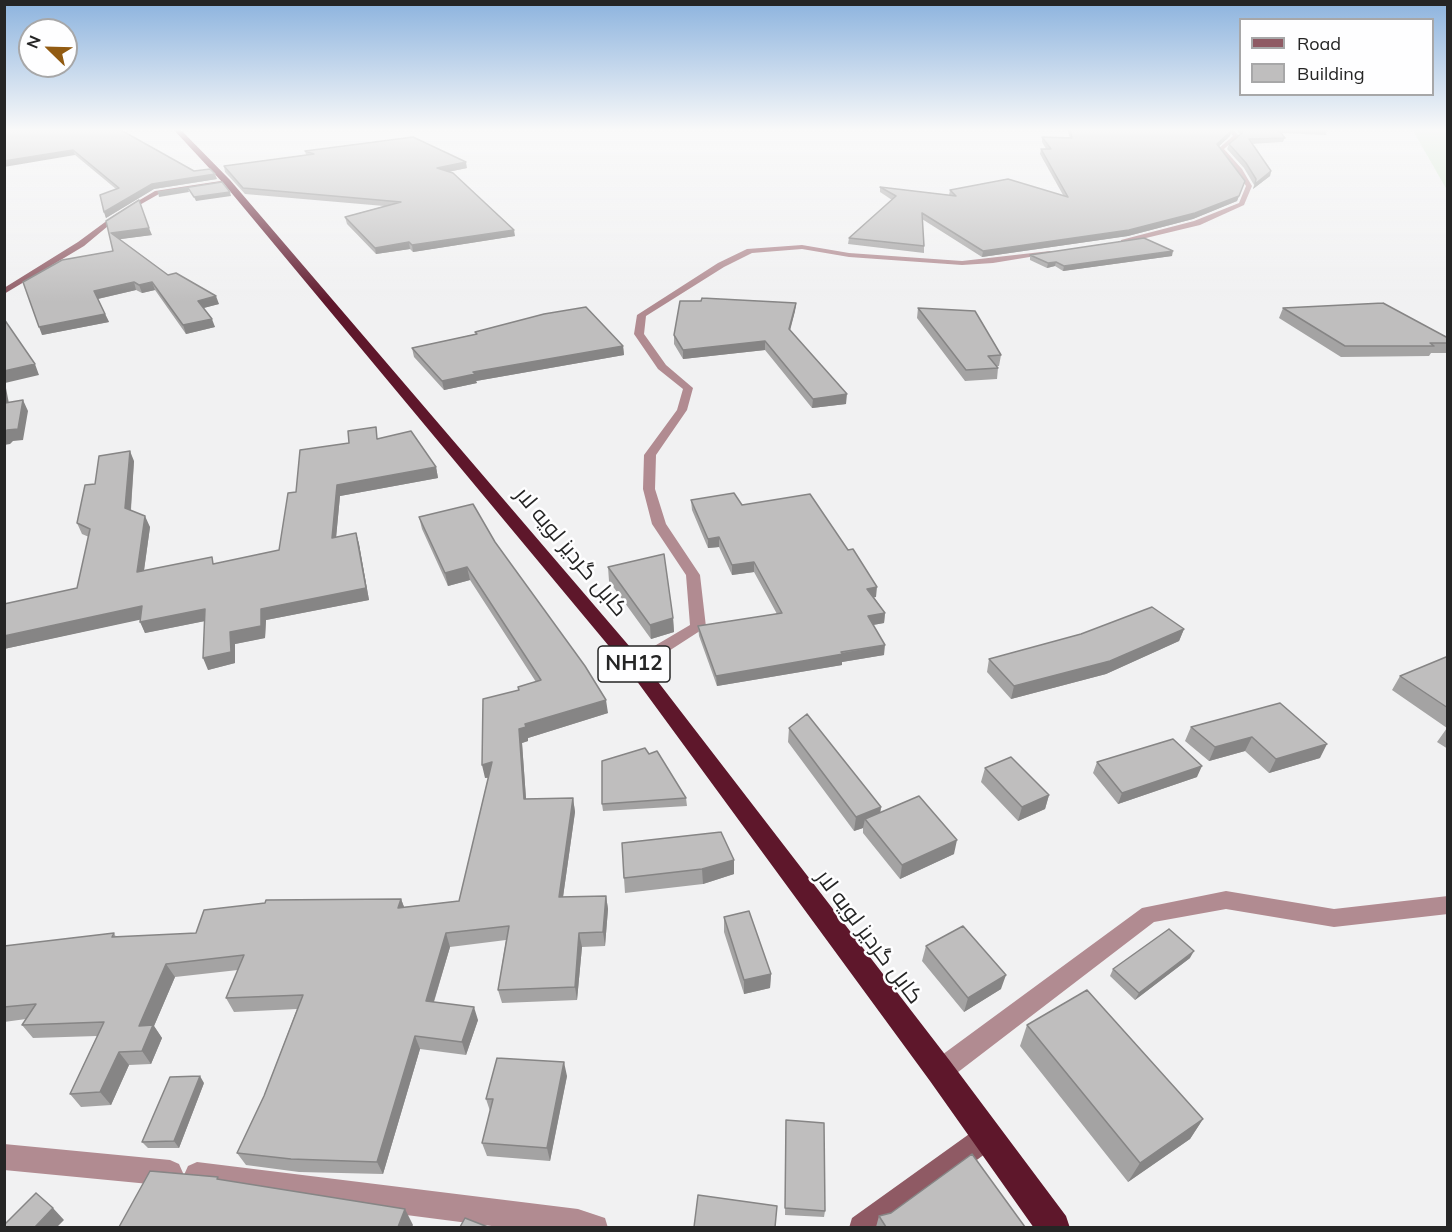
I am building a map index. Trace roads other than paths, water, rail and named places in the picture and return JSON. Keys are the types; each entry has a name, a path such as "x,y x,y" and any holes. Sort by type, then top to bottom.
{"highway":[{"name":"کابل گردیز لویه لار","path":"231,186 635,665 940,1071 1054,1227"}],"street":[{"path":"4,292 81,244 118,215 156,192 195,186"},
{"path":"1110,244 1144,238 1197,223 1242,204 1249,186"},
{"path":"635,665 698,627 693,575 659,524 650,489 650,455 682,410 688,388 662,367 639,334 642,315 721,265 750,251 802,247 860,256 962,263 1063,251"},
{"path":"940,1071 1149,914 1226,900 1334,918 1448,905"},
{"path":"862,1227 988,1136"},
{"path":"4,1157 236,1179 596,1227"}]}
